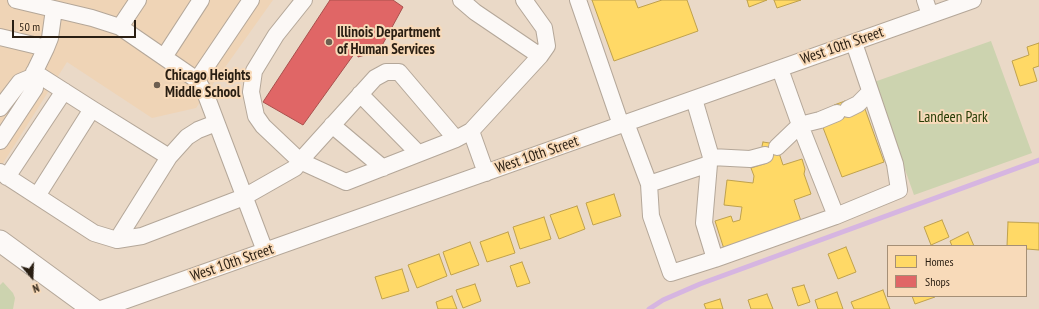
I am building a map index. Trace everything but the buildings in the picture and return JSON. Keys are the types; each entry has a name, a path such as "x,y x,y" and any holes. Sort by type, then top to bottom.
{"main road":[{"path":"0,242 93,309"}],"street":[{"path":"16,0 92,18 120,27 197,80 206,95 265,251"},
{"path":"120,27 138,0"},
{"path":"164,57 201,0"},
{"path":"197,80 251,0"},
{"path":"304,0 276,35 254,71 251,92 256,116 263,126 300,161 346,182 456,139 471,131 548,46 544,28 524,0"},
{"path":"461,0 475,12 540,56"},
{"path":"578,0 624,124 649,184 651,216 671,273 836,216 899,190 895,164 854,42"},
{"path":"925,0 930,16"},
{"name":"West 10th Street","path":"101,309 973,0"},
{"path":"0,108 20,82 33,74 50,38 54,9"},
{"path":"0,37 46,48"},
{"path":"780,68 836,216"},
{"path":"64,91 4,175 94,233 117,240 142,236 244,198 295,168 375,78 386,72 399,72 456,139"},
{"path":"33,74 64,91 169,157"},
{"path":"0,141 35,88 33,74"},
{"path":"649,184 710,160 750,159 771,151 800,124 820,120 858,104 870,92"},
{"path":"360,94 418,153"},
{"path":"694,99 710,160 704,223 715,259"},
{"path":"37,196 92,109"},
{"path":"117,240 169,157 186,137 198,130 216,123"},
{"path":"332,125 383,168"},
{"path":"471,131 486,173"}],"shaded area":[{"name":"Chicago Heights Middle School","path":"0,0 273,0 196,108 152,118 67,62 0,168"}],"green space":[{"name":"Landeen Park","path":"991,41 1032,153 914,195 874,82"},
{"path":"3,282 13,293 15,298 13,309 0,309 0,285"}],"waterway":[{"path":"649,309 663,300 700,284 1039,160"}],"place":[{"name":"Illinois Department of Human Services","path":"329,42"},
{"name":"Chicago Heights Middle School","path":"157,85"}]}
